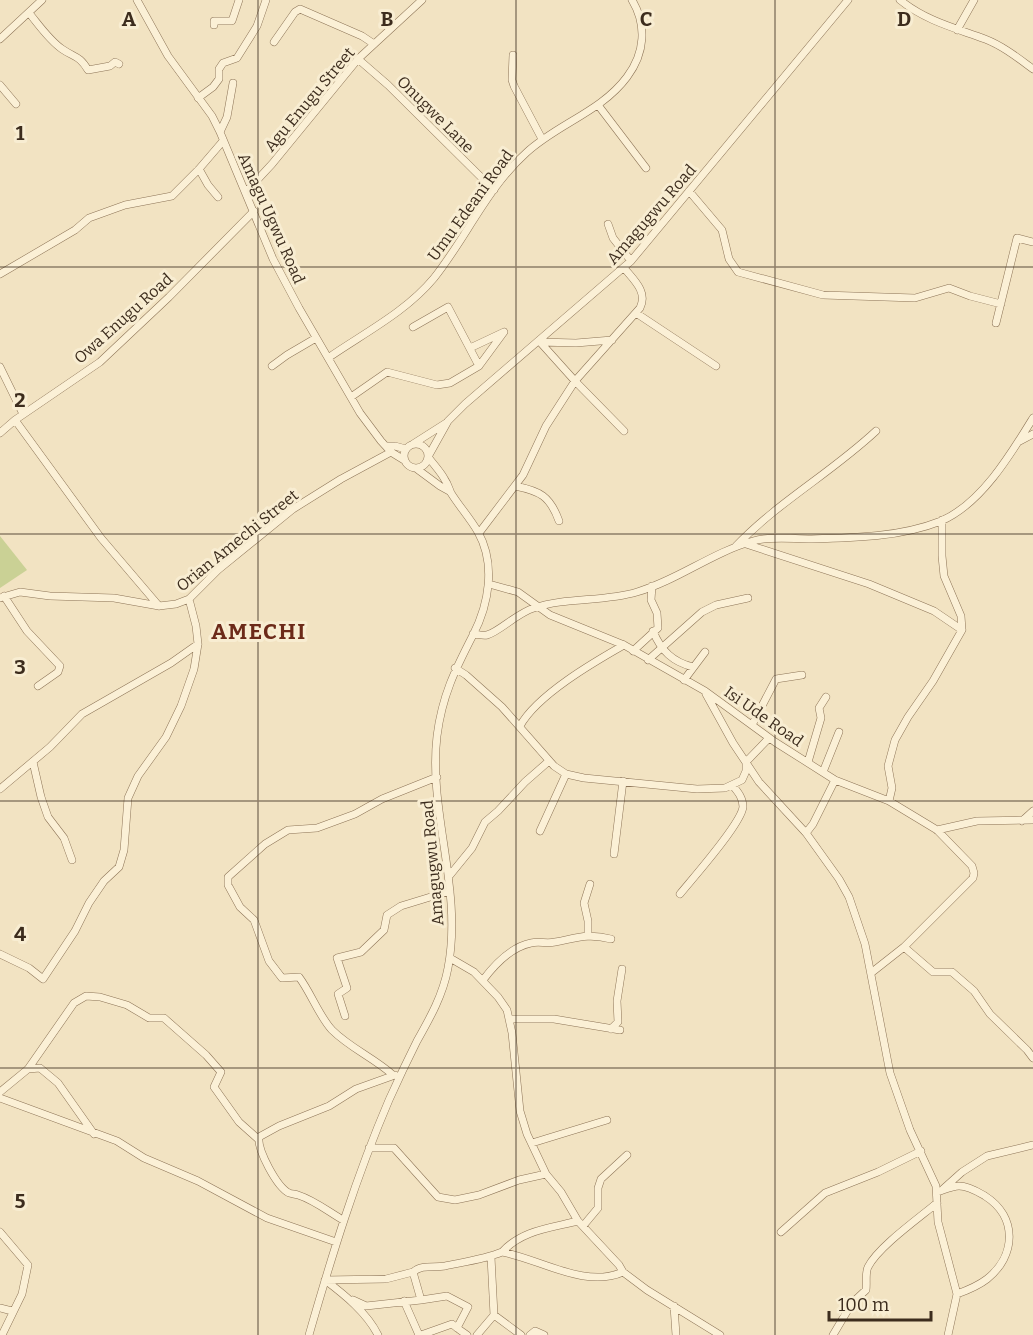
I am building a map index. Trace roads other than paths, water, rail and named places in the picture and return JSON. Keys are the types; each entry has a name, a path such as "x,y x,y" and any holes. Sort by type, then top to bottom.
{"street":[{"path":"0,39 42,0"},
{"name":"Amagu Ugwu Road","path":"137,0 180,76 198,98 220,132 285,284 360,414 388,449 404,460"},
{"path":"214,25 214,21 232,21 239,0"},
{"path":"198,98 213,87 219,79 219,69 223,63 237,58 257,26 266,0"},
{"name":"Agu Enugu Street","path":"246,192 272,164 358,59 422,0"},
{"name":"Umu Edeani Road","path":"328,358 398,310 426,286 514,165 542,139 598,105 627,78 641,50 641,23 639,12 632,0"},
{"name":"Amagugwu Road","path":"448,422 465,404 540,342 631,261 848,0"},
{"path":"900,0 924,16 996,44 1033,69"},
{"path":"957,30 974,0"},
{"path":"274,42 295,12 300,9 362,36 374,44"},
{"path":"28,13 46,34 63,50 76,55 88,70 110,66 115,62 119,64"},
{"path":"513,56 514,86 542,139"},
{"name":"Onugwe Lane","path":"358,59 388,85 494,190"},
{"path":"220,132 227,117 233,83"},
{"path":"0,85 16,104"},
{"path":"598,105 646,168"},
{"path":"0,274 75,230 89,218 125,205 172,196 223,141"},
{"path":"199,169 218,197"},
{"path":"689,191 722,230 729,259 738,272 823,295 915,298 949,288 1001,304"},
{"name":"Owa Enugu Road","path":"0,433 23,414 100,362 169,297 254,211"},
{"path":"608,224 613,238 631,261"},
{"path":"996,323 1017,238 1033,242"},
{"path":"479,533 527,468 546,426 575,381 636,313 643,302 643,294 624,268"},
{"path":"413,327 448,307 479,366"},
{"path":"636,313 716,366"},
{"path":"351,398 387,372 437,385 450,383 479,366 504,332 470,348"},
{"path":"272,366 287,354 316,338"},
{"path":"540,342 576,343 612,340"},
{"path":"540,342 624,431"},
{"path":"0,366 23,414"},
{"path":"473,634 486,635 521,613 538,606 627,594 652,586 689,570 710,557 746,544 775,538 879,535 919,528 942,520 976,497 1018,443 1033,418"},
{"path":"15,420 100,538 159,606"},
{"path":"448,422 409,446 404,460 409,467 417,469 449,490"},
{"path":"417,469 425,465 448,422"},
{"path":"734,548 759,522 856,450 876,431"},
{"path":"1018,443 1033,434"},
{"path":"388,449 423,446 429,456"},
{"name":"Orian Amechi Street","path":"2,597 20,592 50,596 114,598 159,606 176,604 189,599 218,570 293,509 388,449"},
{"name":"Amagugwu Road","path":"309,1335 343,1220 369,1148 397,1074 437,1003 450,958 453,921 450,875 437,777 437,743 441,710 455,668 473,634 489,584 488,562 479,533 429,456"},
{"path":"515,486 538,490 555,510 559,521"},
{"path":"889,801 892,788 888,766 895,740 962,630 961,616 944,576 942,520"},
{"path":"746,544 897,596 934,611 962,630"},
{"name":"Isi Ude Road","path":"489,584 518,592 550,615 624,645 705,692 769,738 836,780 889,801 937,830 972,866 974,873 969,882 904,947"},
{"path":"633,651 658,628 657,613 651,600 652,586"},
{"path":"2,597 27,632 60,666 58,672 38,686"},
{"path":"648,660 702,612 716,605 748,598"},
{"path":"0,954 28,968 43,979 75,931 89,903 104,881 119,867 124,850 128,798 138,776 174,723 194,669 198,644 189,599"},
{"path":"653,631 661,648 682,664 693,667"},
{"path":"0,789 33,762 82,714 171,663 198,644"},
{"path":"520,726 528,714 554,691 590,665 624,645"},
{"path":"684,680 705,652"},
{"path":"455,668 483,688 520,726 549,761 566,774 584,778 697,789 725,788 734,786 742,780 746,771 746,762 769,738"},
{"path":"752,725 776,679 802,675"},
{"path":"705,692 759,782 806,833 849,897 865,944 890,1072 910,1130 939,1191 938,1222 957,1294 948,1335"},
{"path":"808,762 818,735 821,718 819,708 826,697"},
{"path":"823,772 839,732"},
{"path":"450,875 471,848 485,822 549,761"},
{"path":"33,762 48,817 64,838 72,860"},
{"path":"540,831 566,774"},
{"path":"397,1074 348,1044 330,1028 299,977 282,978 269,962 254,920 240,907 228,885 228,877 265,844 288,830 317,828 355,814 382,799 437,777"},
{"path":"742,780 759,782"},
{"path":"806,833 836,780"},
{"path":"614,854 623,781"},
{"path":"680,894 734,827 743,808 742,796 734,786"},
{"path":"1022,821 1033,811"},
{"path":"937,830 977,821 1033,820"},
{"path":"588,935 585,903 590,884"},
{"path":"345,1016 338,994 347,988 337,958 361,952 384,930 387,915 401,906 450,891"},
{"path":"483,980 495,964 519,946 532,942 552,943 588,935 611,939"},
{"path":"871,973 904,947 933,972 952,972 974,991 990,1014 1033,1058"},
{"path":"450,958 466,966 483,980 504,1005 510,1018 520,1111 546,1174 561,1192 580,1224 620,1265 623,1272 647,1290 720,1335"},
{"path":"610,1029 618,1022 617,1001 622,969"},
{"path":"0,1092 28,1069 74,1003 86,996 100,997 128,1005 149,1018 164,1018 206,1055 220,1072 214,1087 239,1122 258,1139 270,1168 284,1189 343,1220"},
{"path":"510,1018 555,1018 620,1030"},
{"path":"28,1069 40,1068 54,1078 94,1134"},
{"path":"258,1139 279,1126 328,1106 356,1089 397,1074"},
{"path":"0,1098 123,1143 144,1158 198,1180 267,1218 336,1242"},
{"path":"532,1143 607,1120"},
{"path":"939,1191 962,1172 987,1156 1033,1145"},
{"path":"369,1148 394,1148 438,1197 455,1200 479,1196 519,1180 546,1174"},
{"path":"781,1232 825,1193 878,1172 921,1151"},
{"path":"325,1280 386,1279 413,1272 418,1267 443,1266 491,1257 502,1252 527,1233 580,1224 598,1208 598,1188 601,1179 627,1155"},
{"path":"939,1191 962,1186 977,1191 1000,1209 1009,1227 1010,1236 1007,1247 995,1271 976,1287 957,1294"},
{"path":"833,1335 852,1303 866,1290 867,1270 872,1261 937,1203"},
{"path":"0,1232 28,1265 22,1294 2,1335"},
{"path":"502,1252 570,1274 600,1277 623,1272"},
{"path":"477,1335 494,1314 491,1257"},
{"path":"413,1272 421,1300"},
{"path":"325,1280 348,1298 369,1320 378,1335"},
{"path":"348,1298 366,1306 447,1296 468,1307 457,1328"},
{"path":"404,1301 421,1335 452,1324 466,1335"},
{"path":"673,1333 674,1306"},
{"path":"0,1308 12,1311"},
{"path":"494,1314 521,1335"},
{"path":"530,1335 535,1331 544,1335"}],"district":[{"name":"AMECHI","path":"259,631"}]}
